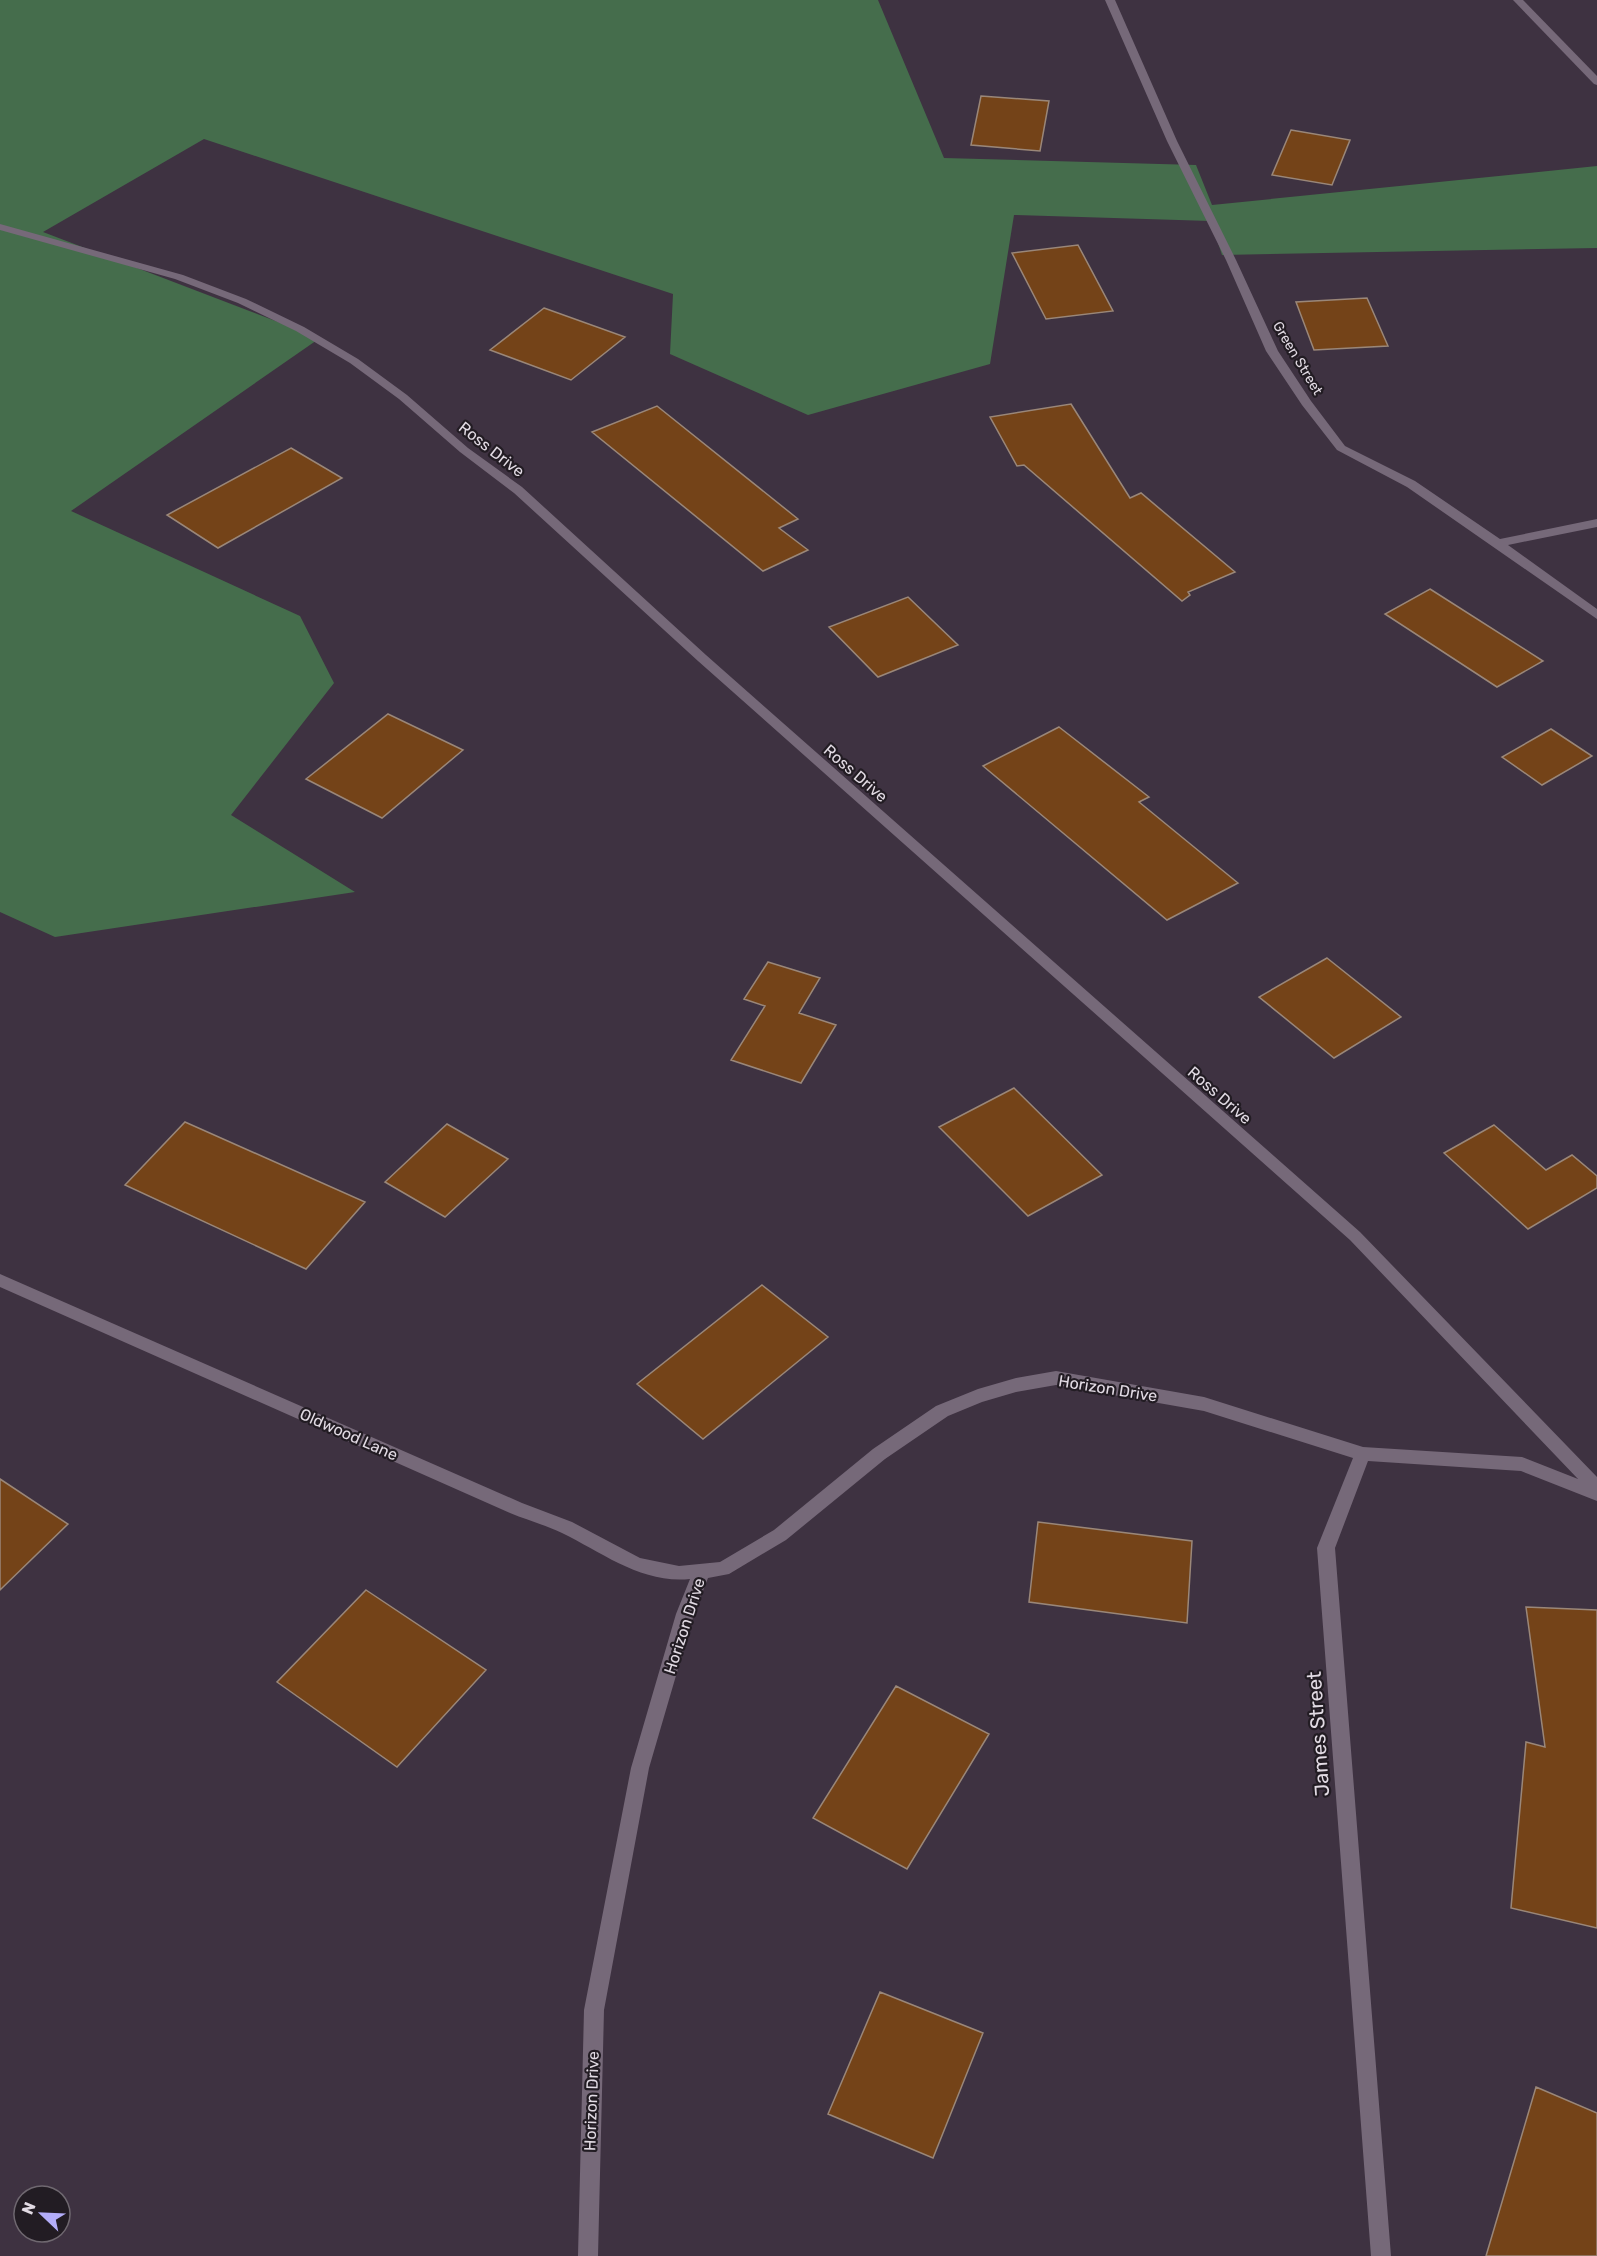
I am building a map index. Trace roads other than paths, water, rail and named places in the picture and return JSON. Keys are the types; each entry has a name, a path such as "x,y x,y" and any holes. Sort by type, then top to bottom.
{"street":[{"name":"Green Street","path":"1110,0 1172,141 1231,260 1272,351 1306,403 1343,451 1411,484 1498,543 1597,615"},
{"path":"1518,0 1597,82"},
{"name":"Ross Drive","path":"0,228 179,277 242,301 300,329 354,361 403,398 464,450 518,490 702,658 1355,1236 1597,1488"},
{"path":"1498,543 1597,523"},
{"name":"Oldwood Lane","path":"0,1280 516,1508 566,1527 637,1565 679,1573 702,1571"},
{"name":"Horizon Drive","path":"588,2256 594,2010 640,1768 685,1614 702,1571 723,1569 780,1535 879,1454 942,1411 978,1396 1016,1385 1056,1378 1204,1404 1363,1454"},
{"path":"1363,1454 1522,1464 1597,1494"},
{"name":"James Street","path":"1363,1454 1326,1548 1381,2256"}]}
